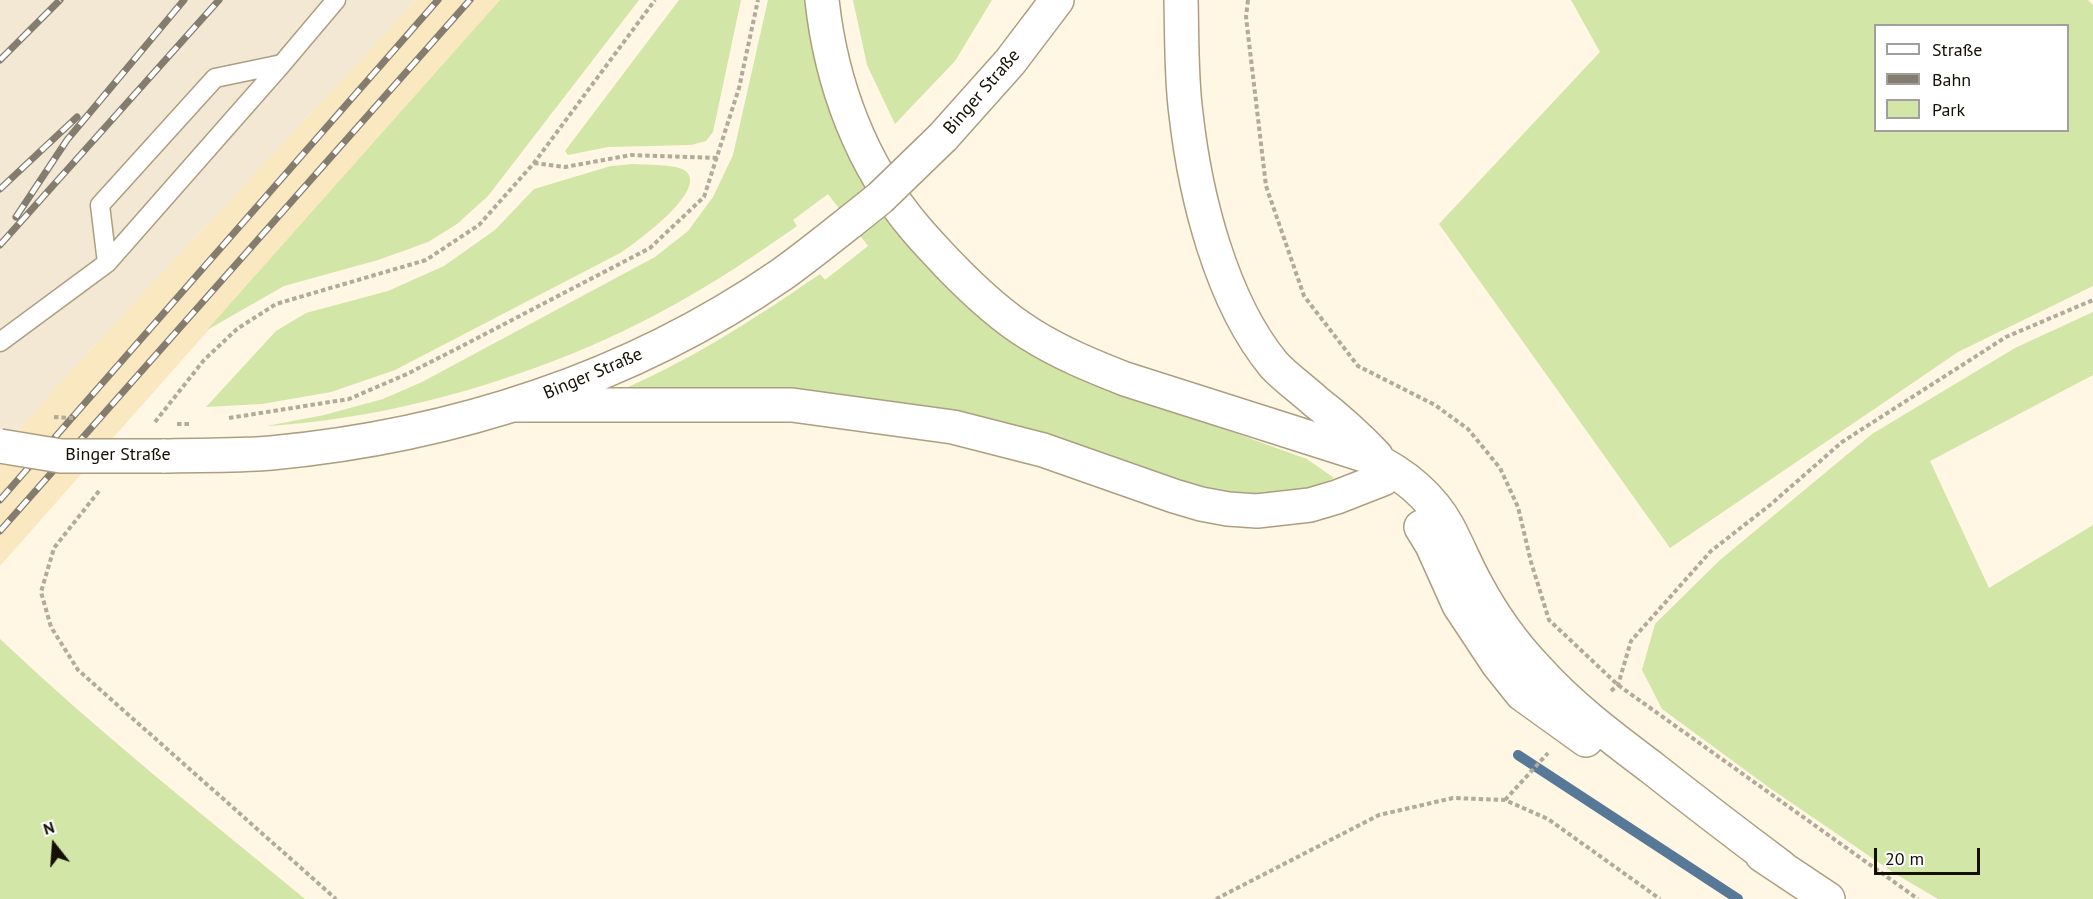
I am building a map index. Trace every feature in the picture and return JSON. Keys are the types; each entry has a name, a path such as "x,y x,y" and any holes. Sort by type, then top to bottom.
{"main road":[{"path":"822,0 825,29 834,72 848,114 867,154 889,192 915,228 994,308 1028,333 1064,354 1094,367 1347,450 1421,491 1447,525 1494,615 1537,669 1601,728 1781,867 1828,899"},
{"name":"Binger Straße","path":"0,446 62,456 269,453 395,436 514,405 570,386 678,336 781,274 850,222 880,198 943,136 1010,63 1057,0"},
{"path":"1180,0 1185,113 1214,250 1232,295 1251,334 1276,366 1349,429 1385,472"},
{"path":"514,405 792,405 953,427 1043,450 1174,496 1228,509 1257,511 1311,505 1337,497 1385,472"}],"lane":[{"path":"0,342 107,263 336,0"},
{"path":"107,263 100,205 215,78 282,64"}],"path":[{"path":"154,423 204,360 237,329 276,304 426,260 479,225 534,164 655,0"},
{"path":"225,418 349,399 417,369 650,248 704,197 739,88 758,0"},
{"path":"1248,0 1246,17 1266,186 1304,296 1358,366 1435,405 1468,429 1500,468 1518,507 1531,562 1549,620 1617,685 1918,899"},
{"path":"534,164 565,167 631,155 718,158"},
{"path":"1617,685 1631,641 1711,551 1770,505 1842,442 2006,337 2093,300"},
{"path":"191,424 202,422"},
{"path":"104,485 54,548 41,592 51,627 78,670 336,899"},
{"path":"1216,899 1379,815 1453,798 1505,800 1548,819 1660,899"}],"shaded area":[{"path":"0,0 416,0 65,377 0,450"},
{"path":"416,0 500,0 0,566 0,450 65,377"}],"green space":[{"path":"500,0 639,0 488,196 457,224 428,242 378,260 284,286 207,330"},
{"path":"679,0 741,0 713,132 706,141 691,145 608,147 568,155 565,151"},
{"path":"768,0 804,0 814,53 834,119 1032,352 1067,373 1307,459 1334,478 1316,487 1281,495 1228,497 1018,433 627,391 628,387 678,363 727,335 820,274 825,280 868,246 828,194 793,220 797,226 719,278 670,307 576,352 475,388 423,402 318,421 267,426 324,415 383,399 422,382 655,257 688,231 713,197 733,155"},
{"path":"853,0 992,0 955,61 895,124 867,65"},
{"path":"1571,0 2088,0 2093,5 2093,286 1958,352 1670,548 1439,224 1600,52"},
{"path":"633,164 679,168 684,170 690,178 688,189 680,201 655,227 622,252 395,370 331,392 262,404 206,407 276,331 306,313 388,291 444,266 495,230 534,189 611,166"},
{"path":"2093,312 2093,375 1930,461 1989,588 2093,525 2093,899 1938,899 1894,873 1767,786 1662,709 1642,670 1655,624 1720,560 1872,434 2015,348"},
{"path":"0,639 112,739 305,899 0,899"}],"waterway":[{"path":"1518,755 1738,899"}],"railway":[{"path":"0,60 60,0"},
{"path":"16,217 67,140 184,0"},
{"path":"0,245 219,0"},
{"path":"0,500 438,0"},
{"path":"0,531 470,0"},
{"path":"0,189 77,117"}]}
